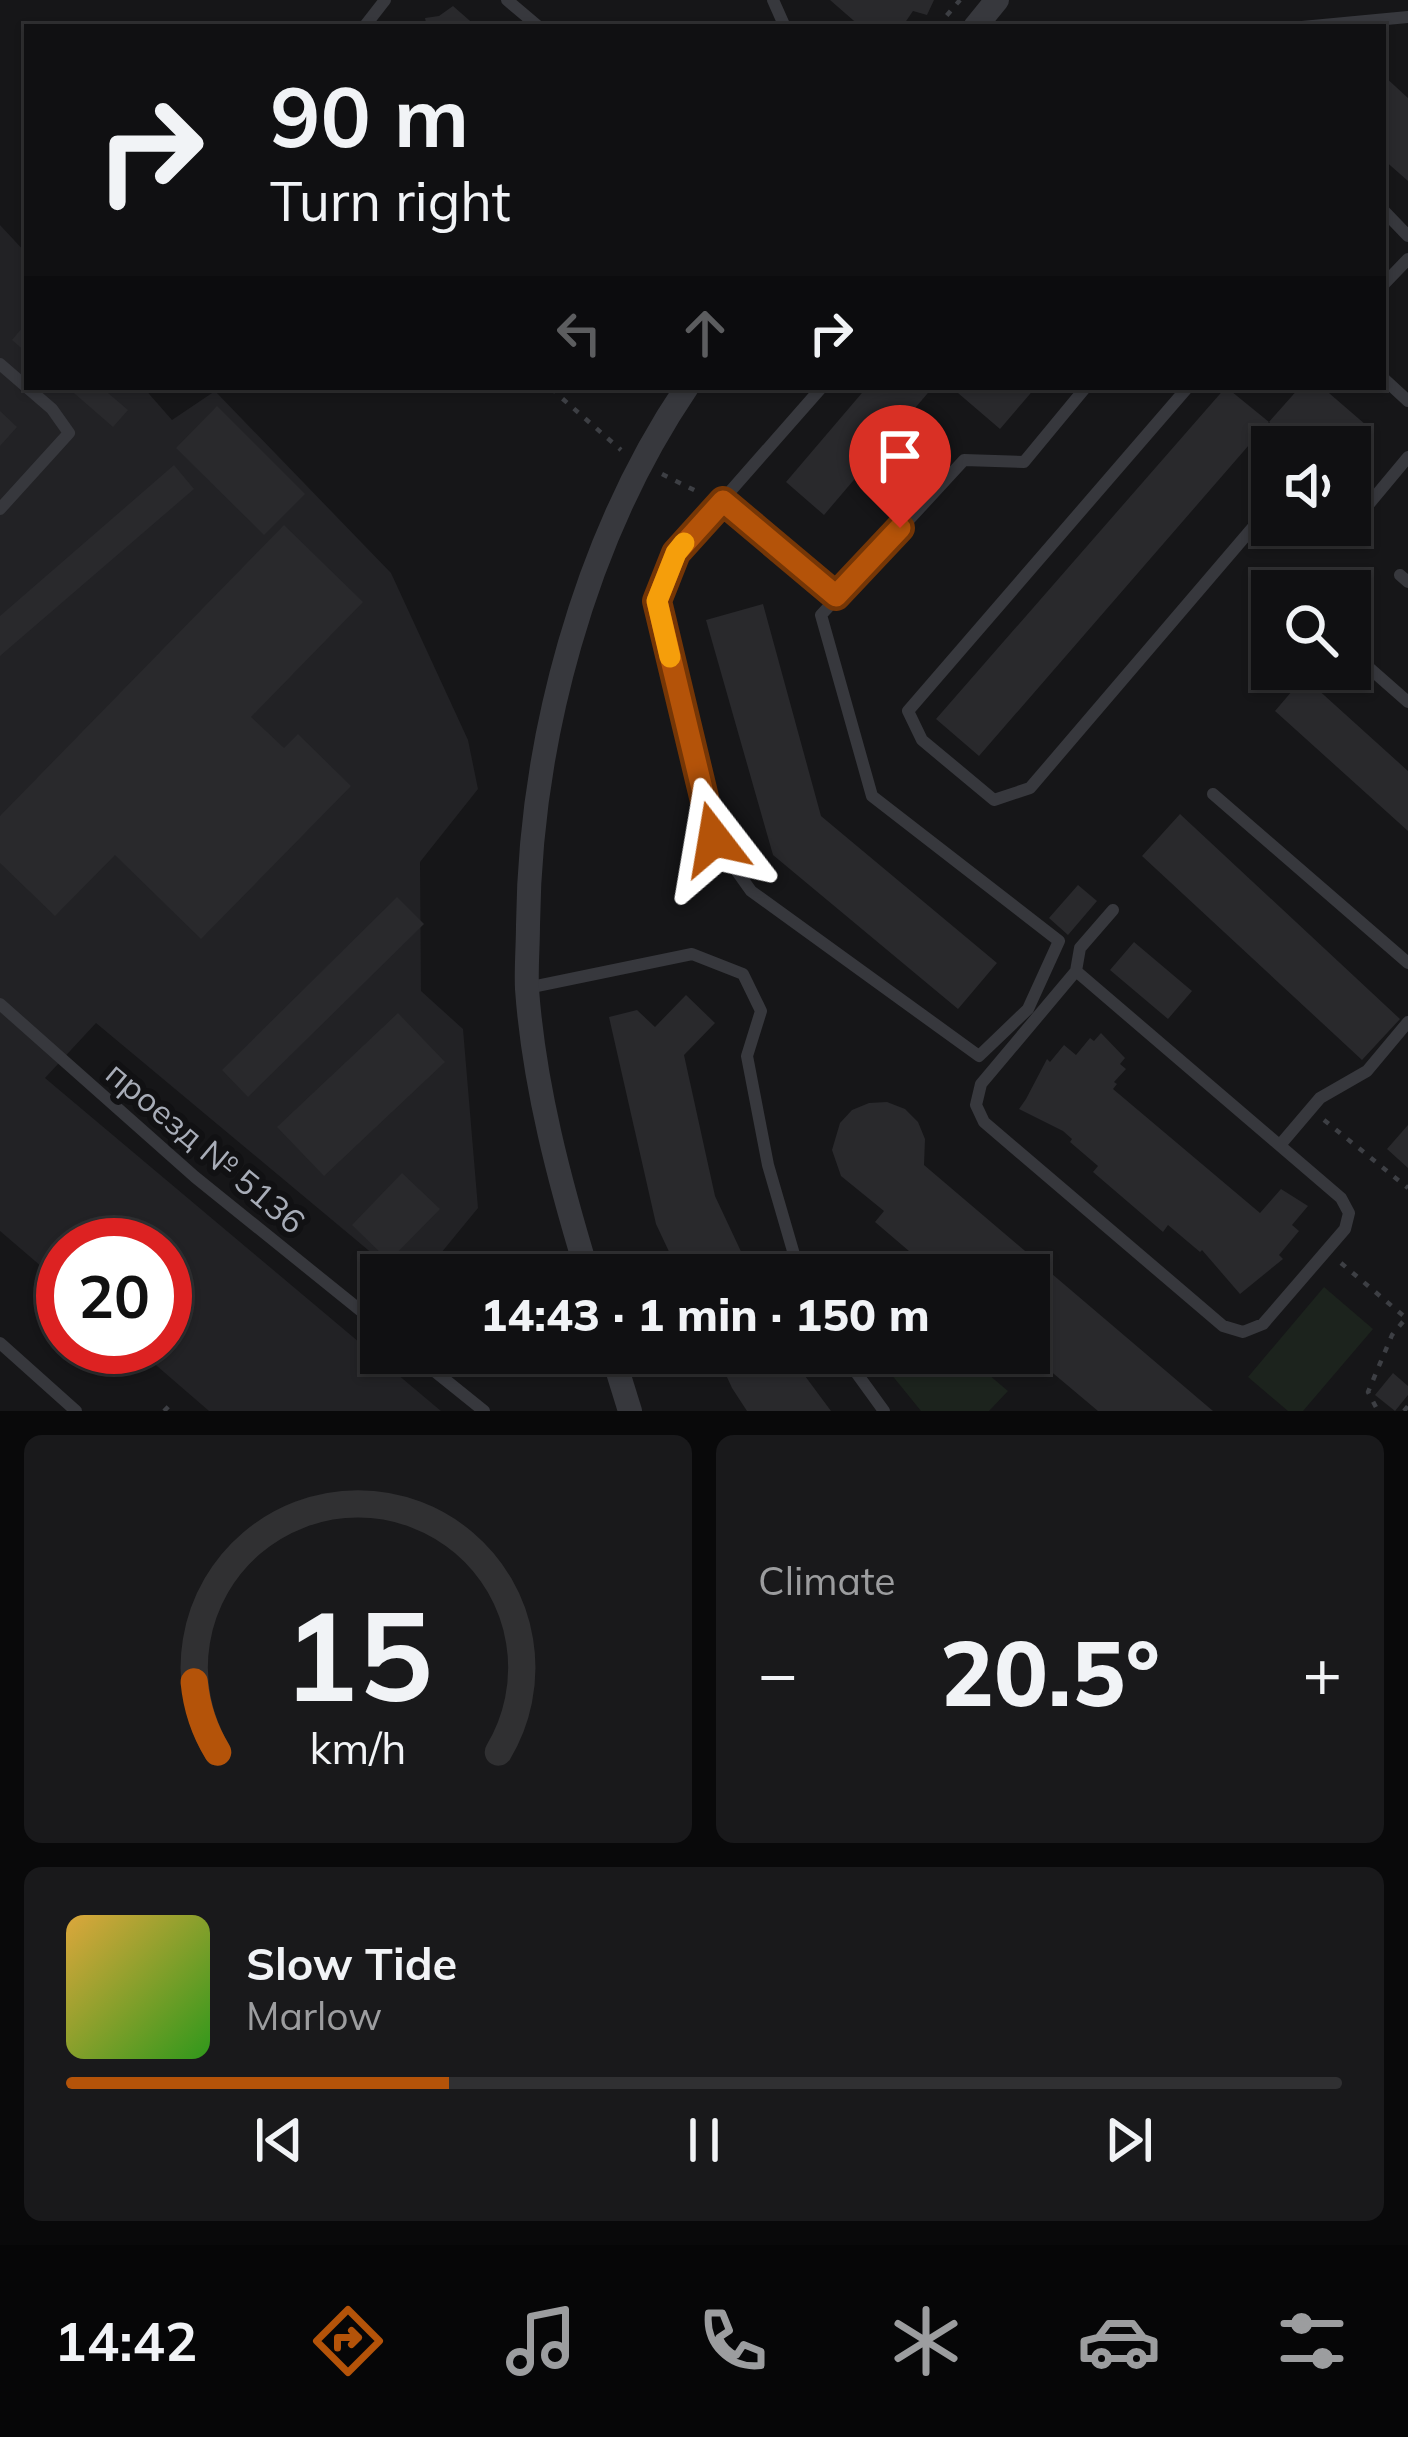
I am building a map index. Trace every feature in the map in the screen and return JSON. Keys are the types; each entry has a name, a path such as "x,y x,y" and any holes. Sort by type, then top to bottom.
{"street":[{"path":"977,24 997,0"},
{"path":"582,1254 563,1192 527,988 535,807 561,675 599,558 642,464 686,390"},
{"path":"619,1374 630,1411"}],"lane":[{"path":"366,24 386,0"},
{"path":"507,0 535,24"},
{"path":"1334,24 1408,17"},
{"path":"1386,213 1408,236"},
{"path":"1386,282 1408,259"},
{"path":"0,364 24,385"},
{"path":"0,508 69,433 30,390"},
{"path":"819,390 676,553 657,601 714,839 751,891 979,1056 1076,971 1080,948 1113,910"},
{"path":"1076,971 1341,1198 1349,1214 1346,1228 1263,1324 1243,1332 1223,1326 984,1122 976,1105 981,1084 1032,1013 1059,941 872,796 821,615 964,460 1024,462 1084,390"},
{"path":"1185,390 908,711 922,740 994,800 1030,788 1251,530"},
{"path":"1371,502 1408,457"},
{"path":"723,501 836,596"},
{"path":"1371,669 1408,702"},
{"path":"1214,794 1408,963"},
{"path":"527,988 692,954 742,974 761,1011 747,1056 768,1165 794,1254"},
{"name":"проезд № 5136","path":"0,1004 195,1177 360,1311"},
{"path":"1280,1145 1320,1098 1367,1071 1408,1022"},
{"path":"0,1343 76,1411"},
{"path":"438,1374 484,1411"},
{"path":"857,1374 884,1411"}],"path":[{"path":"940,24 960,0"},
{"path":"555,390 617,448 698,493 723,501"},
{"path":"1311,1108 1408,1188"},
{"path":"1327,1251 1406,1318 1392,1335 1368,1392 1378,1411"},
{"path":"164,1411 172,1403"}],"shaded area":[{"path":"0,225 24,251 24,390 146,390 172,420 215,391 391,573 468,740 478,789 420,862 421,991 463,1029 478,1208 440,1254 373,1254 96,1023 45,1078 360,1343 360,1374 397,1374 441,1411 209,1411 166,1374 192,1374 192,1218 36,1218 36,1262 0,1231"},
{"path":"1324,1287 1373,1329 1303,1411 1288,1411 1248,1377"},
{"path":"891,1374 988,1374 1008,1391 989,1411 921,1411"}],"building":[{"path":"830,0 934,0 927,15 913,11 904,24 858,24"},
{"path":"453,6 474,24 426,24 425,18 439,16"},
{"path":"1386,78 1408,98 1408,181 1386,162"},
{"path":"24,326 24,350 12,340"},
{"path":"70,390 105,390 128,410 113,427"},
{"path":"864,390 930,390 824,515 786,482"},
{"path":"954,390 1033,390 1000,429"},
{"path":"1223,390 1230,390 1269,422 1251,426 1251,443 979,756 936,719"},
{"path":"1297,390 1325,390 1367,426 1274,426 1269,422"},
{"path":"217,406 305,494 264,535 176,448"},
{"path":"0,411 17,427 0,446"},
{"path":"174,465 194,489 0,656 0,616"},
{"path":"284,525 363,602 251,717 284,748 298,734 351,786 201,939 115,855 55,916 0,863 0,816"},
{"path":"763,604 821,816 997,963 958,1009 773,855 706,620"},
{"path":"1293,690 1318,690 1408,771 1408,831 1275,711"},
{"path":"1180,814 1400,1019 1362,1060 1142,856"},
{"path":"1078,885 1097,901 1068,935 1049,918"},
{"path":"397,897 424,924 248,1097 222,1070"},
{"path":"1134,942 1192,991 1168,1019 1110,970"},
{"path":"686,995 715,1023 684,1055 715,1196 742,1254 670,1254 656,1224 609,1017 637,1010 655,1027"},
{"path":"398,1013 445,1062 324,1176 277,1127"},
{"path":"1101,1033 1125,1058 1120,1064 1126,1069 1113,1089 1260,1213 1281,1189 1308,1206 1292,1225 1299,1231 1279,1255 1283,1259 1240,1294 1202,1250 1168,1225 1163,1232 1093,1172 1098,1166 1063,1131 1019,1109 1047,1059 1050,1062 1064,1045 1076,1055"},
{"path":"887,1102 905,1109 918,1122 925,1139 924,1165 1029,1254 912,1254 875,1222 884,1211 841,1176 832,1150 840,1123 852,1110"},
{"path":"1408,1125 1408,1168 1387,1149"},
{"path":"402,1173 440,1209 396,1254 382,1254 352,1225"},
{"path":"1050,1272 1213,1411 1098,1411 1050,1371"},
{"path":"1393,1373 1408,1386 1408,1395 1395,1411 1375,1395"},
{"path":"726,1374 804,1374 831,1411 747,1411"}],"slow traffic":[{"path":"670,657 657,601 684,543"}],"route":[{"path":"714,839 657,601 676,553 723,501 836,596 900,528"}]}
